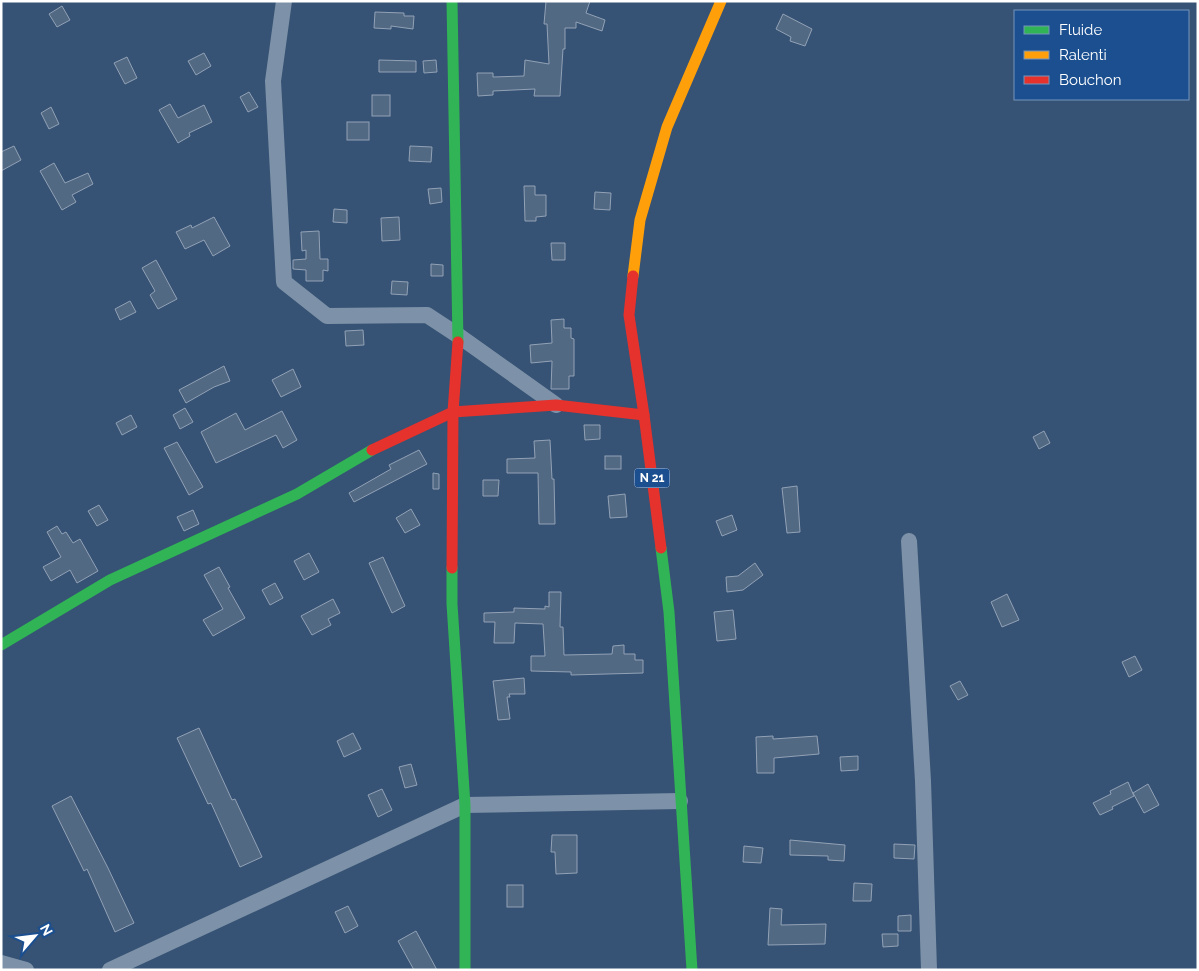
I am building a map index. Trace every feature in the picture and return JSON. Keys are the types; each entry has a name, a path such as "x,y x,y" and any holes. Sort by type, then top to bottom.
{"street":[{"path":"284,1 273,81 284,282 327,316 427,315 556,405"},
{"path":"452,1 459,336 453,412 452,604 465,805 465,970"},
{"name":"N 21","path":"692,970 669,612 629,315 640,220 667,127 721,1"},
{"path":"1,645 110,580 297,494 366,453 453,412 556,405 644,416"},
{"path":"908,541 923,782 930,970"},
{"path":"121,968 465,805 680,801"},
{"path":"1,962 26,970"}],"building":[{"path":"546,1 590,1 586,13 605,20 602,31 576,22 576,28 565,28 565,49 563,49 560,96 534,96 535,89 493,91 493,95 478,96 477,73 493,73 493,77 524,76 525,60 549,64 547,24 544,24"},
{"path":"62,6 70,20 57,27 49,14"},
{"path":"375,12 404,13 404,16 414,16 413,29 391,26 391,29 374,28"},
{"path":"783,14 812,29 805,46 790,41 791,37 776,29"},
{"path":"204,53 211,66 196,75 188,61"},
{"path":"127,57 137,78 125,84 114,63"},
{"path":"379,60 416,61 416,72 379,72"},
{"path":"436,60 437,72 424,73 423,61"},
{"path":"249,92 258,107 248,112 240,97"},
{"path":"372,95 390,95 390,116 372,116"},
{"path":"170,104 178,118 204,105 212,122 189,133 190,136 178,143 159,110"},
{"path":"51,107 59,124 49,129 41,113"},
{"path":"347,122 369,122 369,140 347,140"},
{"path":"14,146 21,160 1,171 1,152"},
{"path":"410,146 432,147 431,162 409,161"},
{"path":"54,163 65,183 88,173 93,184 72,195 76,202 62,210 40,171"},
{"path":"524,186 535,186 535,195 546,195 546,216 536,217 536,221 525,221"},
{"path":"441,188 442,202 430,204 428,189"},
{"path":"595,192 611,193 610,210 594,209"},
{"path":"334,209 347,210 347,223 333,222"},
{"path":"214,217 230,246 213,256 204,240 185,249 176,232 191,225 192,228"},
{"path":"399,217 400,240 382,241 381,218"},
{"path":"319,231 320,259 328,259 328,271 323,270 323,281 306,281 306,270 293,269 293,260 306,259 306,250 302,251 301,232"},
{"path":"551,243 565,243 565,260 552,260"},
{"path":"156,260 177,299 158,309 150,295 155,291 142,268"},
{"path":"431,264 443,265 443,276 431,276"},
{"path":"392,281 408,282 407,295 391,294"},
{"path":"130,301 136,312 120,320 115,309"},
{"path":"564,319 564,328 571,328 571,338 574,339 574,376 569,376 569,389 551,389 552,361 531,363 530,345 552,343 551,320"},
{"path":"363,330 364,345 346,346 345,331"},
{"path":"224,366 230,381 214,387 186,403 179,390"},
{"path":"293,369 301,387 281,397 272,380"},
{"path":"185,408 193,422 180,429 173,415"},
{"path":"282,411 297,440 283,448 276,435 216,463 201,432 236,413 245,430"},
{"path":"131,415 137,427 122,435 116,423"},
{"path":"584,425 600,425 600,439 585,440"},
{"path":"1044,431 1050,443 1039,449 1033,437"},
{"path":"550,440 552,479 554,479 555,524 539,524 538,473 507,473 507,459 535,458 534,441"},
{"path":"177,442 203,487 189,495 164,448"},
{"path":"419,450 427,464 354,502 349,493 391,469 389,465"},
{"path":"605,456 621,456 621,469 605,469"},
{"path":"433,473 439,474 439,489 433,489"},
{"path":"483,480 499,480 498,496 483,496"},
{"path":"797,486 800,532 787,533 782,488"},
{"path":"625,494 627,517 610,518 608,496"},
{"path":"99,505 108,520 97,526 88,511"},
{"path":"411,509 420,525 405,533 396,518"},
{"path":"193,510 199,524 184,531 177,517"},
{"path":"732,515 737,530 722,536 716,521"},
{"path":"57,526 62,534 66,532 73,543 80,539 98,571 77,583 70,570 51,581 43,567 61,557 47,532"},
{"path":"309,553 319,572 304,580 294,561"},
{"path":"383,557 405,606 392,613 369,563"},
{"path":"755,563 763,575 743,590 727,592 726,577 738,576"},
{"path":"219,567 230,587 228,588 245,618 213,636 203,620 223,609 204,575"},
{"path":"275,583 283,598 270,605 262,590"},
{"path":"549,592 561,592 560,627 563,627 564,655 612,654 613,646 624,645 624,654 635,654 635,660 643,660 643,673 571,675 571,672 531,671 531,656 545,656 543,624 515,623 514,643 494,643 495,622 484,622 484,613 514,612 514,608 545,609 545,606 549,607"},
{"path":"1007,594 1019,620 1002,627 991,602"},
{"path":"333,599 340,613 328,619 331,625 312,635 301,616"},
{"path":"733,610 736,639 717,641 714,612"},
{"path":"1135,656 1142,670 1129,677 1122,662"},
{"path":"524,678 525,694 509,694 510,697 507,697 510,719 498,720 493,681"},
{"path":"960,681 968,695 958,700 950,686"},
{"path":"199,728 232,800 235,799 262,857 240,867 211,803 208,804 177,738"},
{"path":"353,733 361,749 344,757 337,741"},
{"path":"773,736 773,739 817,736 819,754 774,758 774,773 757,773 756,737"},
{"path":"858,756 858,770 841,771 840,757"},
{"path":"411,764 417,785 405,788 399,767"},
{"path":"1128,782 1134,796 1100,815 1093,803 1111,794 1110,791"},
{"path":"1148,784 1159,805 1144,813 1133,793"},
{"path":"382,789 392,810 378,817 368,795"},
{"path":"71,796 134,923 115,932 87,869 84,871 52,806"},
{"path":"552,835 577,835 577,873 556,874 555,852 551,852"},
{"path":"790,840 845,845 844,861 828,860 828,856 790,855"},
{"path":"894,844 915,845 914,859 894,858"},
{"path":"744,846 763,848 761,863 743,862"},
{"path":"854,883 872,884 871,901 853,901"},
{"path":"507,885 523,885 523,907 507,907"},
{"path":"348,906 358,926 345,933 335,912"},
{"path":"770,908 782,909 781,925 826,924 825,944 768,945"},
{"path":"911,915 911,931 898,931 898,916"},
{"path":"416,931 437,970 414,970 398,941"},
{"path":"882,934 898,934 898,946 883,947"}],"traffic: fast":[{"path":"452,1 458,342"},
{"path":"1,645 110,580 297,494 372,450"},
{"path":"661,548 669,612 692,970"},
{"path":"452,568 452,604 465,805 465,970"}],"traffic: slow":[{"path":"633,276 640,220 667,127 721,1"}],"traffic: jam":[{"path":"633,276 629,315 661,548"},
{"path":"452,568 453,412 458,342"},
{"path":"372,450 453,412 556,405 644,415"}]}
